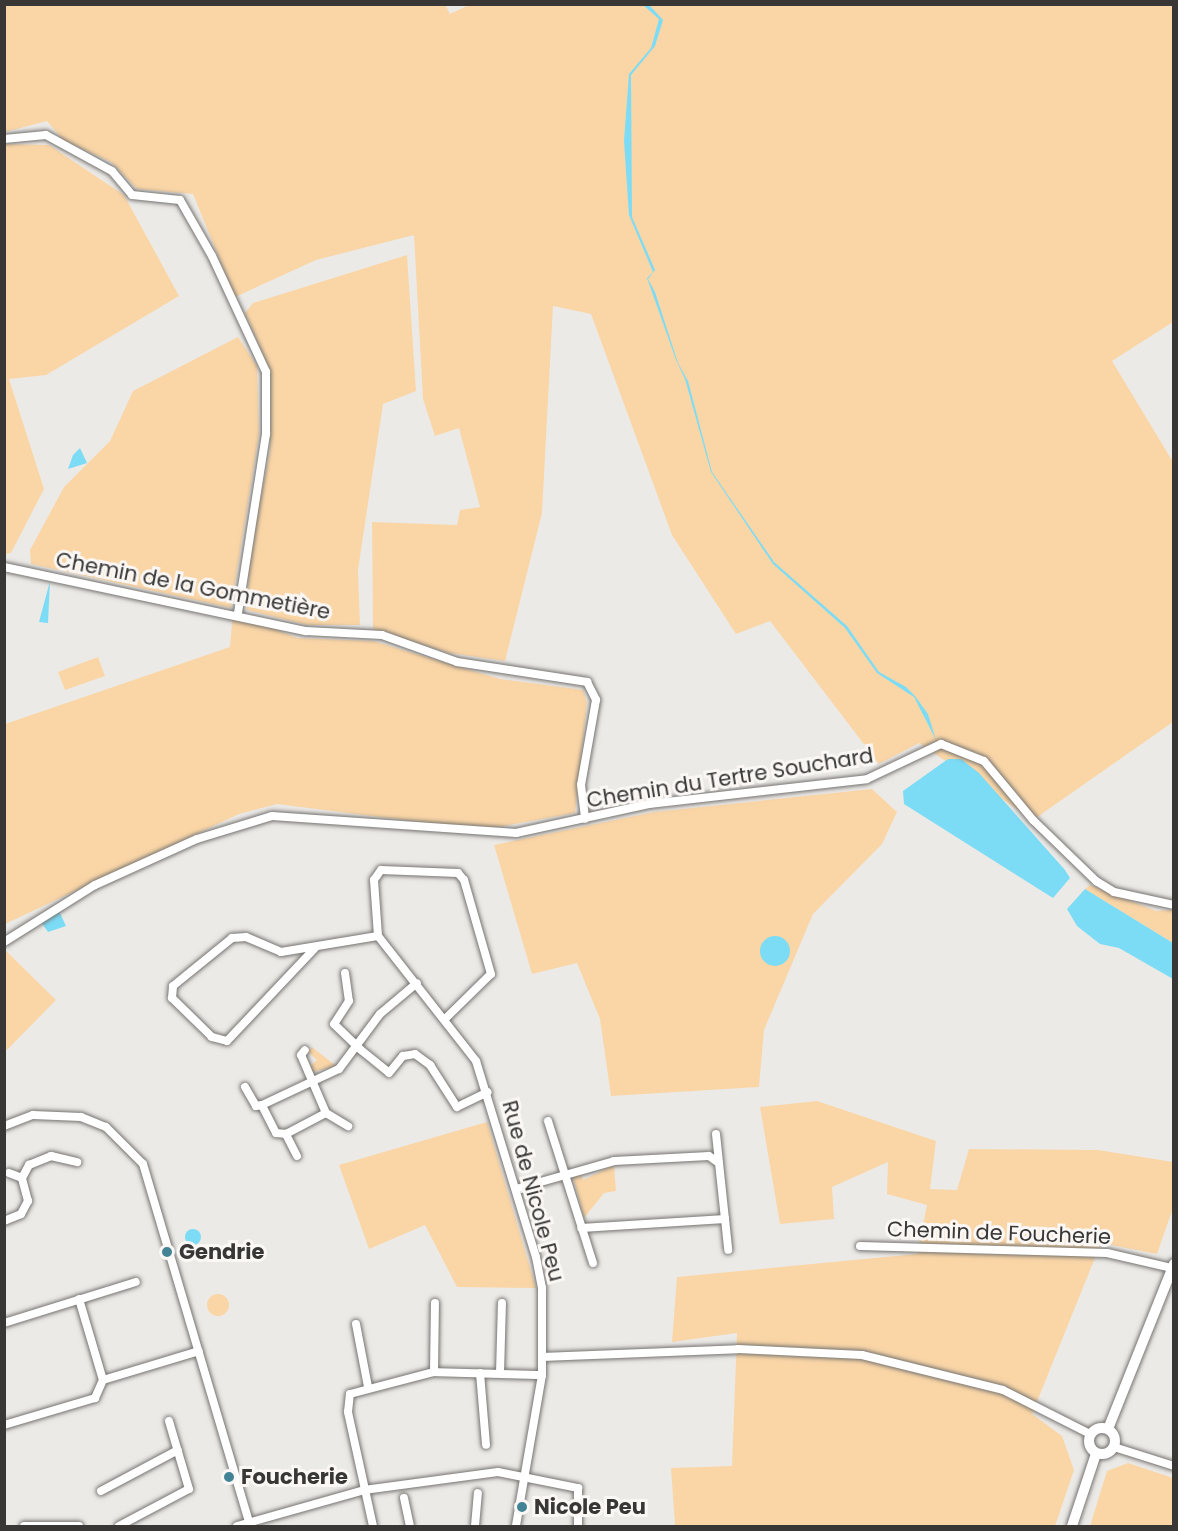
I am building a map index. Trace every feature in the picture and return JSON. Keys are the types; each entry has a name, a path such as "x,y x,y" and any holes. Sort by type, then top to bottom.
{"street":[{"path":"4,139 46,135 104,165 132,195 180,200 212,256 266,372 266,434 237,613"},
{"name":"Chemin de la Gommetière","path":"4,567 237,613 306,631 382,635 457,662 586,682 596,700 581,785 585,819"},
{"name":"Chemin du Tertre Souchard","path":"4,942 95,885 197,839 272,816 488,835 585,819 649,804 867,779 941,744 984,761 1033,820 1096,881 1114,892 1173,905"},
{"path":"315,948 227,1041 212,1037 172,998 173,986 232,938 246,937 281,952 378,936 375,873 404,867 460,875 491,974 446,1019"},
{"name":"Rue de Nicole Peu","path":"378,936 446,1019 476,1061 488,1092 542,1288 542,1375 523,1475 516,1527"},
{"path":"345,973 349,1001 334,1024 389,1073 403,1056 415,1054 430,1065 457,1107 488,1092"},
{"path":"245,1088 256,1106 262,1105 339,1069 381,1014 417,983"},
{"path":"305,1050 301,1055 326,1113 348,1126"},
{"path":"262,1105 276,1133 286,1134 326,1113"},
{"path":"4,1126 33,1115 81,1117 129,1145 151,1182 249,1523"},
{"path":"548,1121 593,1263"},
{"path":"286,1134 297,1156"},
{"path":"716,1134 728,1250"},
{"path":"4,1221 21,1214 28,1201 22,1178 29,1165 51,1156 77,1162"},
{"path":"516,1189 615,1161 709,1156 719,1163"},
{"path":"9,1173 22,1178"},
{"path":"581,1228 725,1219"},
{"name":"Chemin de Foucherie","path":"860,1246 1107,1253 1173,1266"},
{"path":"1114,1447 1108,1429 1173,1266"},
{"path":"4,1323 136,1282"},
{"path":"4,1425 95,1398 103,1380 79,1299"},
{"path":"434,1372 435,1303"},
{"path":"500,1373 502,1304"},
{"path":"356,1324 368,1387"},
{"path":"542,1356 738,1349 862,1355 1003,1390 1090,1434 1108,1429"},
{"path":"103,1380 200,1351"},
{"path":"373,1527 346,1401 368,1387 434,1372 542,1375"},
{"path":"480,1373 486,1445"},
{"path":"119,1527 189,1490 169,1421"},
{"path":"1090,1434 1089,1445 1096,1454"},
{"path":"1096,1454 1114,1447 1173,1466"},
{"path":"101,1491 178,1450"},
{"path":"1072,1527 1096,1454"},
{"path":"237,1527 364,1490 460,1473 523,1475 578,1488 578,1527"},
{"path":"475,1527 478,1493"},
{"path":"404,1498 410,1527"},
{"path":"24,1527 79,1527"}],"shaded area":[{"path":"445,4 450,14 471,4 1173,5 1173,322 1112,361 1173,462 1173,722 1033,820 919,743 879,764 770,621 736,634 672,535 591,314 553,306 542,513 505,661 449,653 373,629 372,522 457,525 460,510 480,507 459,428 435,436 423,399 414,235 316,260 235,297 193,194 137,189 111,162 63,140 47,121 5,132 4,5"},
{"path":"4,144 49,145 124,195 179,296 46,375 9,379 44,489 11,553 5,554"},
{"path":"407,255 416,391 383,404 358,570 360,625 307,625 247,610 250,548 270,452 270,370 245,313 253,303"},
{"path":"238,337 257,366 259,434 231,608 31,564 30,550 64,487 110,441 133,391"},
{"path":"233,612 297,638 373,641 500,679 583,690 587,703 575,813 482,830 277,804 239,814 5,924 5,724 230,647"},
{"path":"98,657 105,676 65,690 58,672"},
{"path":"872,789 897,812 882,844 813,914 764,1030 759,1087 611,1096 600,1019 577,963 532,974 494,845 654,812"},
{"path":"1090,885 1156,911 1173,910 1173,943 1085,889"},
{"path":"4,949 56,1000 7,1050 4,1047"},
{"path":"312,1047 336,1066 313,1072 310,1066 317,1060 308,1052"},
{"path":"817,1101 936,1141 930,1189 957,1190 969,1149 1098,1150 1173,1162 1173,1208 1157,1254 1101,1243 1032,1414 1062,1436 1074,1470 1055,1526 675,1526 671,1468 732,1466 737,1333 672,1342 677,1277 917,1254 927,1205 887,1194 888,1162 832,1187 834,1219 780,1224 760,1107"},
{"path":"487,1122 536,1288 457,1287 425,1225 369,1249 339,1165"},
{"path":"614,1165 616,1191 604,1193 584,1218 573,1177 581,1174 583,1180"},
{"path":"218,1294 226,1297 229,1305 226,1313 218,1316 210,1313 207,1305 210,1297"},
{"path":"1128,1463 1173,1478 1173,1526 1090,1526 1107,1471"}],"water":[{"path":"643,5 663,5 650,6 663,20 655,46 631,75 632,217 655,270 648,279 655,292 678,363 688,381 712,472 774,562 847,626 879,672 906,687 915,696 928,714 936,740 914,697 877,673 845,628 773,564 711,472 685,379 676,360 647,278 653,272 629,215 624,141 629,74 651,48 659,19"},
{"path":"80,448 87,463 68,469 73,455"},
{"path":"50,581 48,623 39,622"},
{"path":"948,759 961,759 979,773 1065,870 1070,878 1053,898 904,804 903,791"},
{"path":"1085,889 1173,943 1173,979 1119,948 1100,944 1077,926 1067,909"},
{"path":"59,911 66,926 48,932 41,922"},
{"path":"775,936 781,937 789,945 789,957 781,965 775,966 769,965 761,957 760,951 761,945 769,937"},
{"path":"190,1229 196,1229 201,1237 199,1243 190,1245 185,1240 185,1234"}],"place":[{"name":"Gendrie","path":"167,1252"},
{"name":"Foucherie","path":"229,1477"},
{"name":"Nicole Peu","path":"522,1507"}]}
